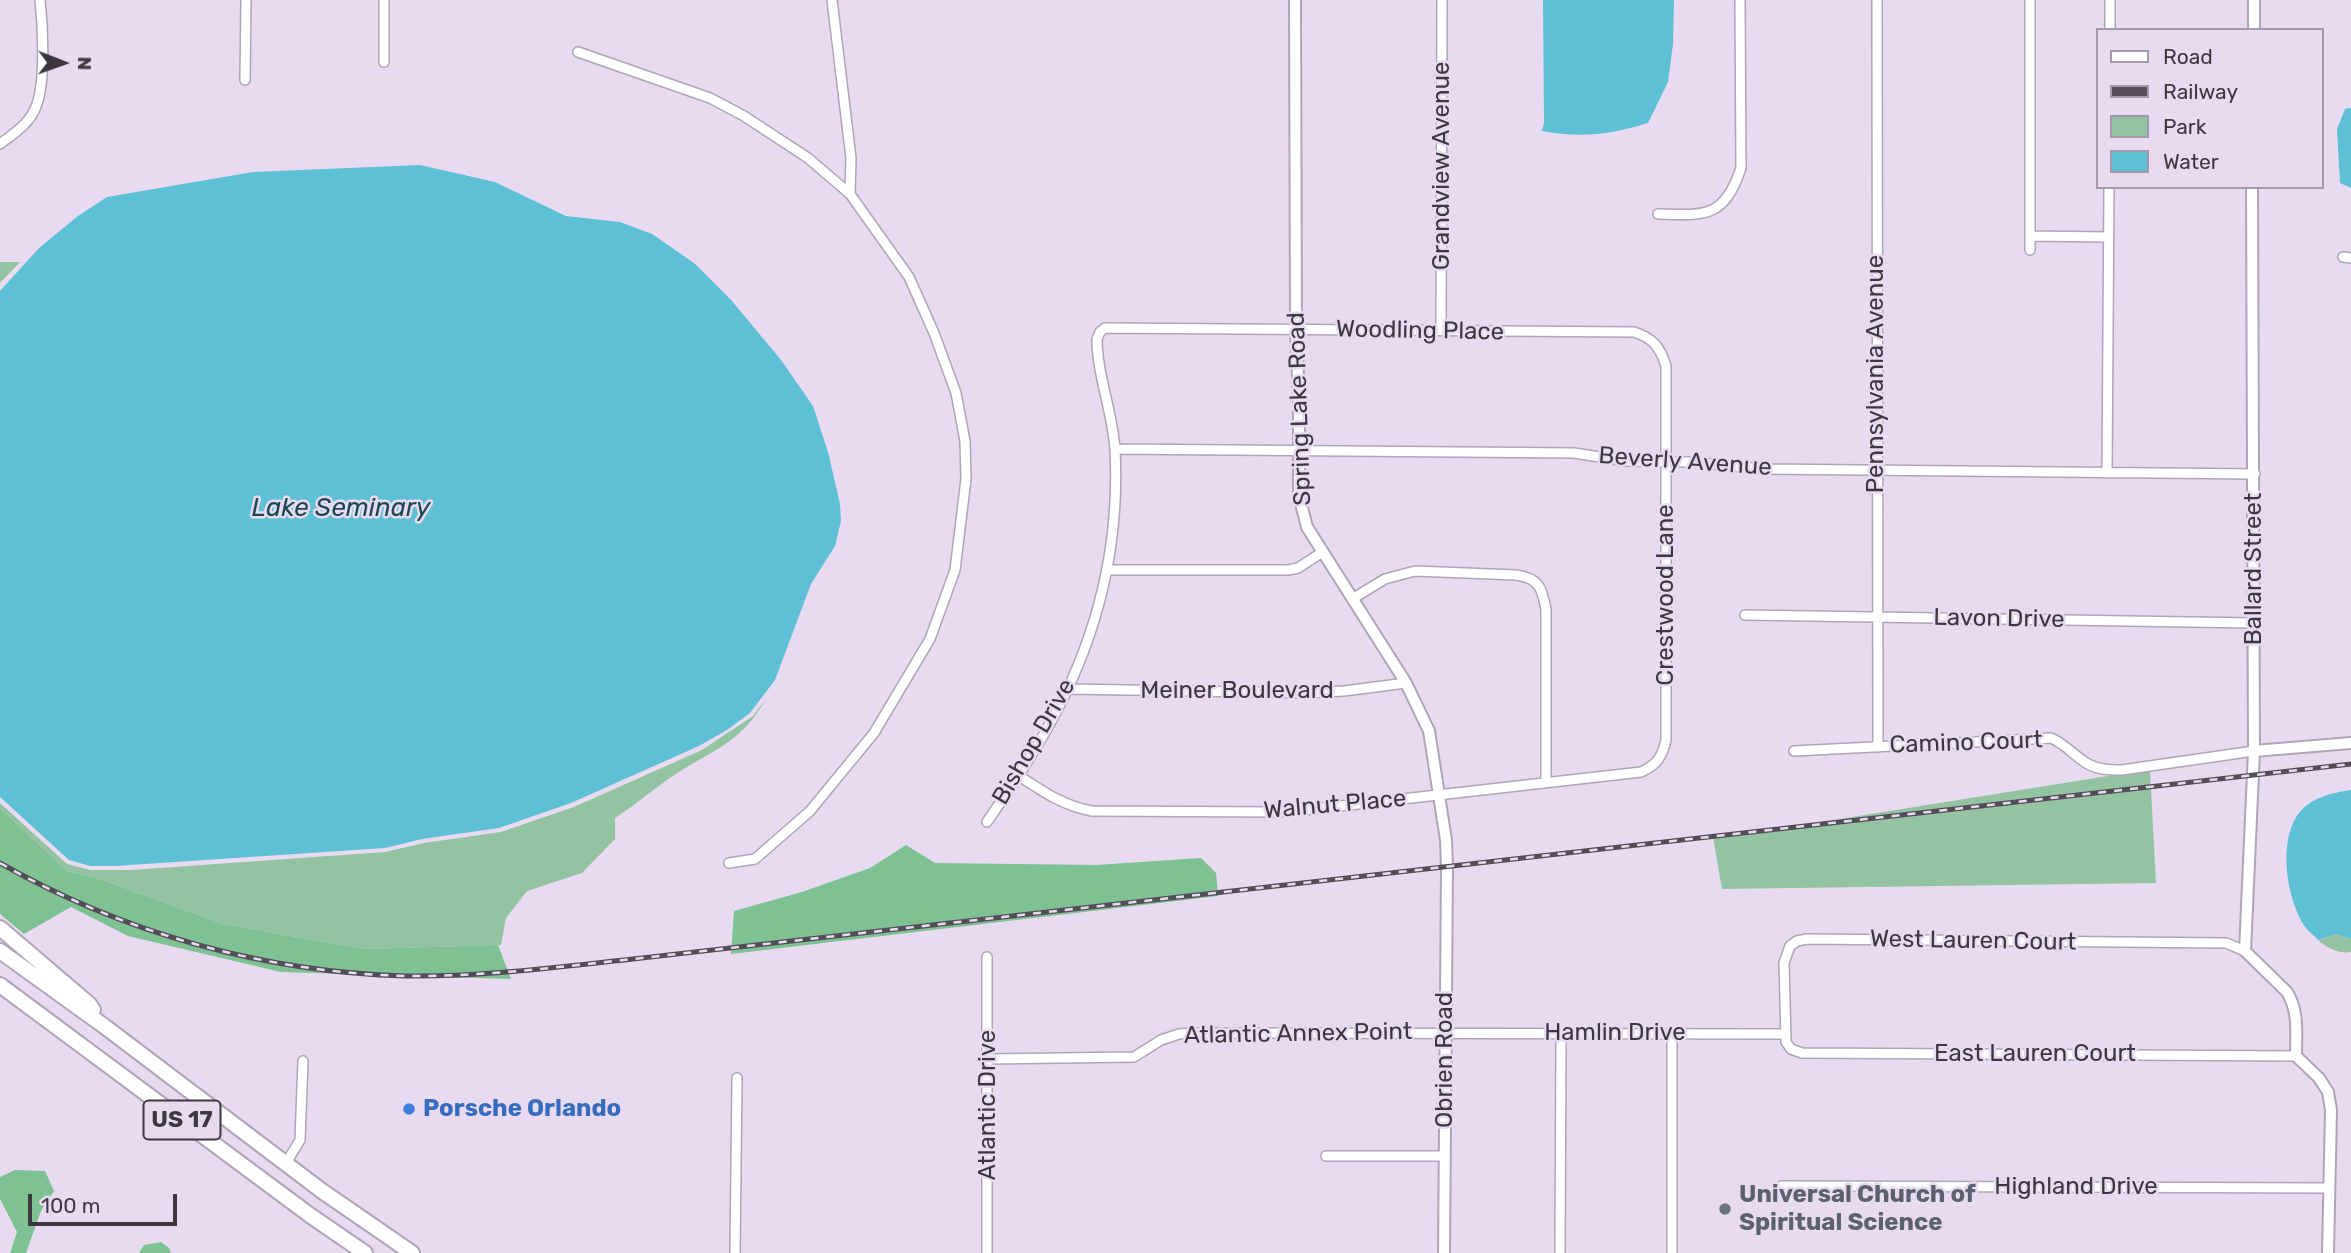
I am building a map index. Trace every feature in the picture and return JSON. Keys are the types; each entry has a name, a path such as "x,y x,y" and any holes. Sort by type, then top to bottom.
{"main road":[{"path":"0,928 89,1004 104,1026"},
{"name":"US 17","path":"0,951 104,1026 285,1165 412,1253"},
{"name":"US 17","path":"0,985 311,1216 365,1253"},
{"path":"0,999 46,1020"}],"street":[{"path":"0,144 25,124 35,109 41,85 40,0"},
{"path":"245,80 246,0"},
{"path":"383,62 384,0"},
{"path":"832,0 851,158 850,194"},
{"name":"Spring Lake Road","path":"1295,0 1299,496 1307,527 1321,553 1406,683 1429,731 1440,796 1447,867"},
{"name":"Grandview Avenue","path":"1441,331 1442,0"},
{"path":"1658,214 1700,214 1715,210 1727,200 1735,185 1741,168 1740,0"},
{"name":"Pennsylvania Avenue","path":"1877,0 1878,747"},
{"path":"2030,0 2030,250"},
{"path":"2110,0 2110,28"},
{"path":"2254,0 2254,28"},
{"path":"578,52 657,78 744,116 808,158 850,194 909,277 934,333 956,393 965,441 967,479 956,570 930,639 874,733 810,811 755,859 729,863"},
{"path":"2108,473 2109,189"},
{"name":"Ballard Street","path":"2245,951 2254,751 2252,189"},
{"path":"2030,236 2108,237"},
{"name":"Woodling Place","path":"1100,332 1105,328 1115,327 1634,332 1647,336 1655,343"},
{"name":"Bishop Drive","path":"987,822 1047,729 1068,689 1094,622 1108,570 1116,495 1115,449 1110,408 1097,347 1100,332"},
{"name":"Crestwood Lane","path":"1655,343 1665,366 1667,461 1666,740 1663,754 1657,763"},
{"name":"Beverly Avenue","path":"1115,449 1574,453 1625,461 1667,461 1764,469 2255,474"},
{"path":"1108,570 1278,571 1298,568 1321,553"},
{"path":"1352,599 1385,579 1415,571 1528,576 1537,583 1546,609 1546,782"},
{"name":"Lavon Drive","path":"1745,615 2254,622"},
{"name":"Meiner Boulevard","path":"1068,689 1307,693 1406,683"},
{"name":"Camino Court","path":"1794,751 2051,738 2065,744 2088,764 2101,769 2122,770 2254,751"},
{"path":"2254,751 2351,743"},
{"name":"Walnut Place","path":"1018,775 1056,800 1075,808 1279,812 1641,772 1657,763"},
{"name":"Obrien Road","path":"1444,1253 1447,867"},
{"name":"West Lauren Court","path":"1785,1034 1786,953 1797,941 1821,939 2226,943 2245,951"},
{"path":"2245,951 2292,999 2297,1056 2319,1078 2328,1092 2332,1119 2328,1253"},
{"name":"Atlantic Drive","path":"987,1253 988,957"},
{"path":"1672,1032 1672,1253"},
{"name":"Atlantic Annex Point","path":"988,1059 1134,1057 1161,1040 1193,1033 1446,1033"},
{"name":"Hamlin Drive","path":"1446,1033 1785,1034"},
{"path":"1560,1253 1561,1033"},
{"name":"East Lauren Court","path":"1785,1034 1791,1049 1802,1053 2297,1056"},
{"path":"285,1165 300,1140 303,1061"},
{"path":"735,1253 737,1078"},
{"path":"1326,1156 1445,1156"},
{"name":"Highland Drive","path":"1782,1186 2328,1188"}],"green space":[{"path":"0,262 20,262 0,283"},
{"path":"765,700 748,724 729,741 673,775 615,818 615,839 582,873 527,891 506,918 501,945 364,949 223,924 100,879 67,871 0,808 0,803 67,864 90,870 131,870 385,852 424,843 501,832 574,807 702,750 753,716"},
{"path":"2150,771 2156,883 1722,889 1713,837 1721,838"},
{"path":"0,808 67,871 100,879 223,924 364,949 498,945 511,979 281,972 128,936 71,907 24,934 0,914"},
{"path":"906,845 935,863 1096,865 1201,858 1216,873 1218,896 731,954 734,911 802,892 870,868"},
{"path":"2336,934 2351,939 2351,952 2333,950 2318,940"},
{"path":"15,1170 45,1171 54,1191 41,1211 26,1253 10,1253 17,1232 0,1199 0,1177"},
{"path":"161,1242 171,1253 139,1253 144,1245"}],"water":[{"path":"1543,0 1674,0 1673,44 1668,82 1648,123 1595,134 1542,131"},
{"path":"2351,108 2351,188 2340,183 2337,129 2345,109"},
{"name":"Lake Seminary","path":"420,165 495,182 566,216 620,222 652,234 694,263 732,301 781,360 813,406 828,452 840,504 841,521 835,546 811,584 775,680 750,713 699,746 571,803 499,828 422,839 385,848 115,866 90,866 69,860 0,797 0,291 39,248 78,216 107,197 253,172"},
{"path":"2351,790 2351,939 2336,934 2318,940 2306,928 2293,899 2287,845 2291,828 2299,813 2310,803 2330,794"}],"railway":[{"path":"0,863 95,910 196,944 247,957 352,973 462,975 633,959 2351,764"}],"place":[{"name":"Porsche Orlando","path":"409,1109"},
{"name":"Universal Church of Spiritual Science","path":"1725,1209"}]}
